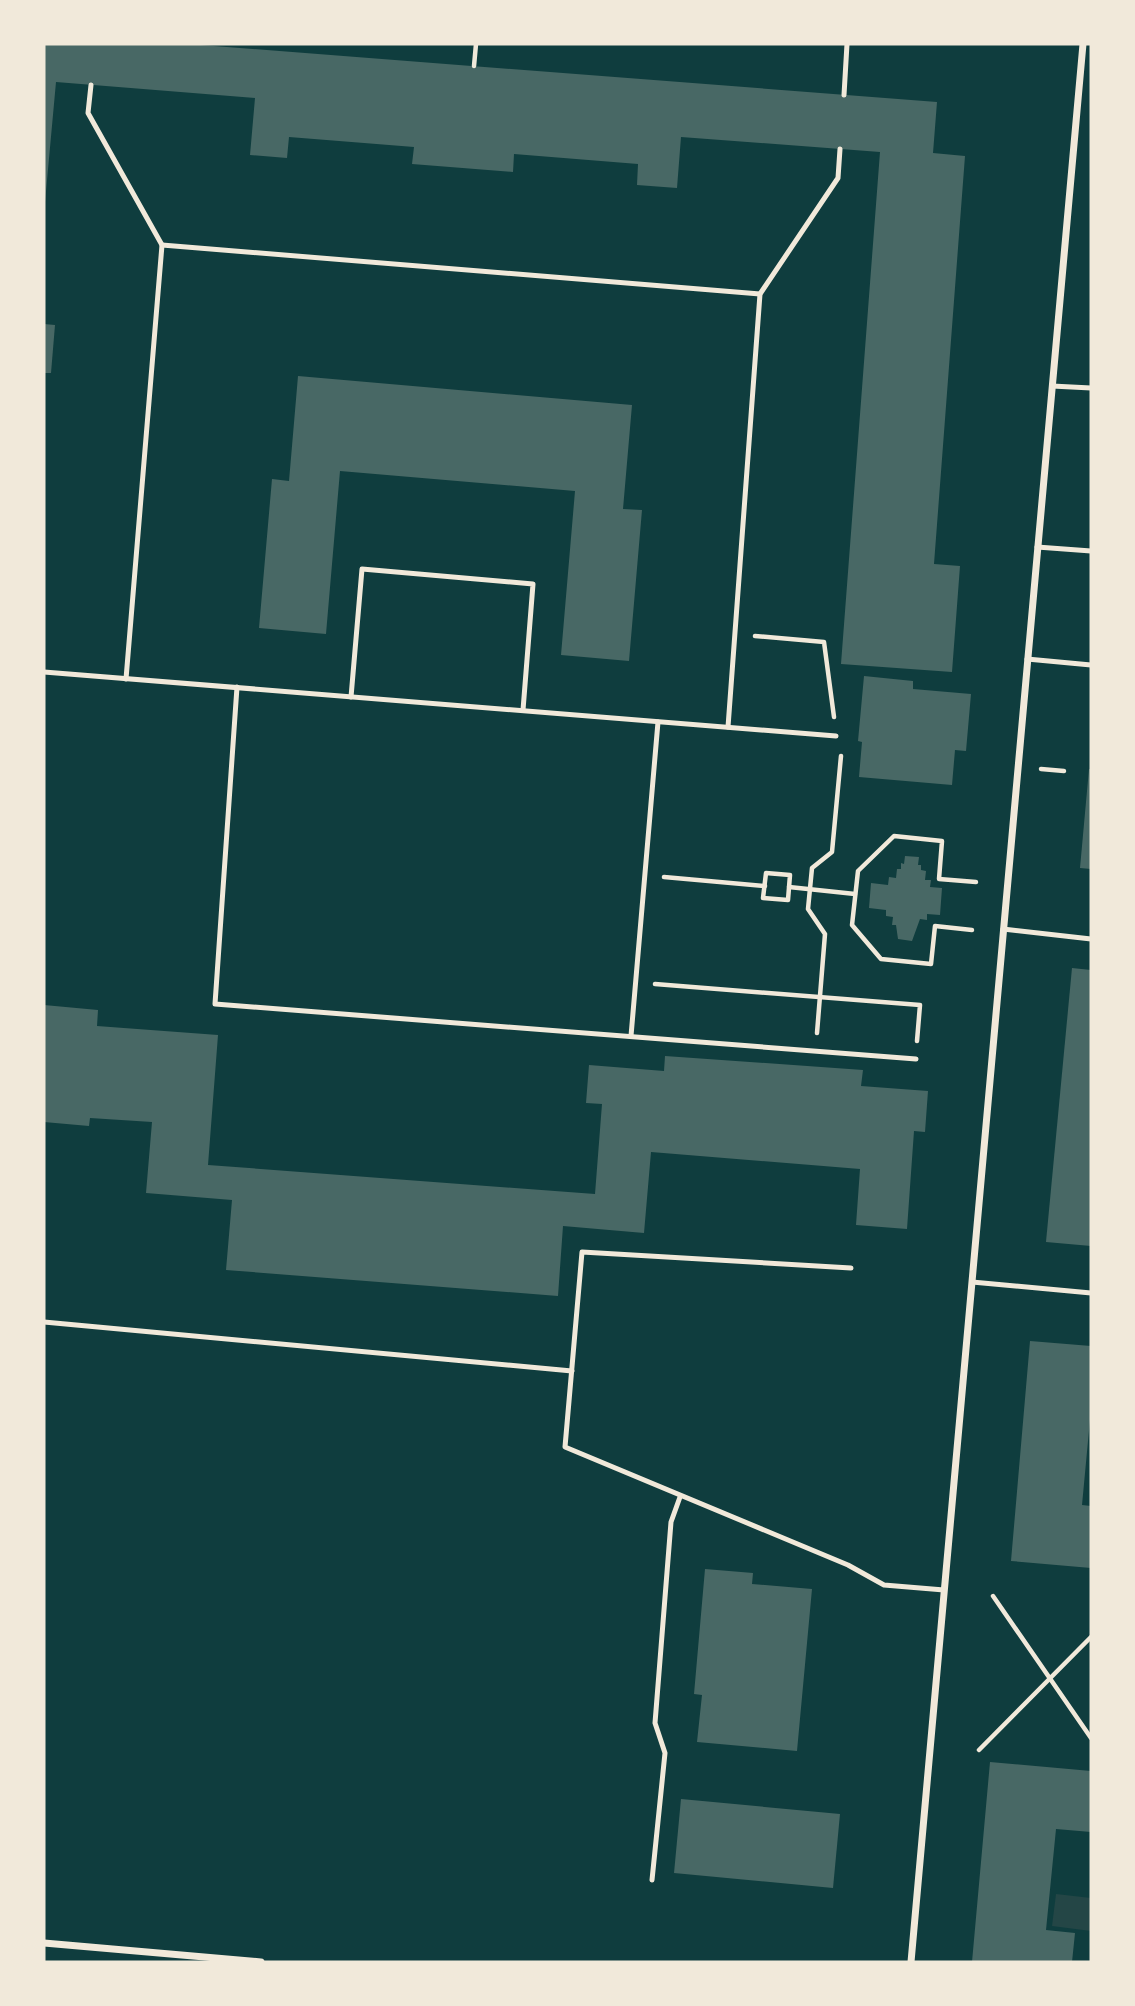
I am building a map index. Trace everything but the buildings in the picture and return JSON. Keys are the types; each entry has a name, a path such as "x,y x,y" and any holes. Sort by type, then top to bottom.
{"street":[{"path":"911,1962 1083,44"},
{"path":"44,1943 261,1962"}],"lane":[{"path":"844,95 847,44"},
{"path":"91,85 88,113 162,245 126,679"},
{"path":"728,727 760,294 838,178 839,149"},
{"path":"162,245 760,294"},
{"path":"1052,386 1091,388"},
{"path":"1037,547 1091,551"},
{"path":"351,696 362,569 388,571 534,584 523,710"},
{"path":"1027,659 1091,664"},
{"path":"44,672 836,736"},
{"path":"237,687 215,1004 916,1059"},
{"path":"631,1037 658,722"},
{"path":"1003,929 1091,939"},
{"path":"851,1268 582,1252 565,1447 848,1565 884,1585 944,1590"},
{"path":"972,1282 1091,1293"},
{"path":"44,1322 572,1371"},
{"path":"652,1880 665,1753 655,1723 671,1522 680,1497"}],"path":[{"path":"474,66 476,44"},
{"path":"735,635 824,642 836,736 841,751 832,852 812,868 808,909 825,934 816,1051"},
{"path":"1041,769 1064,771"},
{"path":"972,930 935,926 931,964 881,959 852,925 858,871 894,836 942,841 939,878 976,882"},
{"path":"766,873 790,875 789,887 788,901 764,898 766,873"},
{"path":"645,875 765,886"},
{"path":"789,887 855,894"},
{"path":"636,983 920,1004 916,1059"},
{"path":"993,1596 1091,1738"},
{"path":"979,1750 1091,1637"}],"shaded area":[{"path":"1056,1894 1091,1898 1091,1931 1052,1926"}]}
